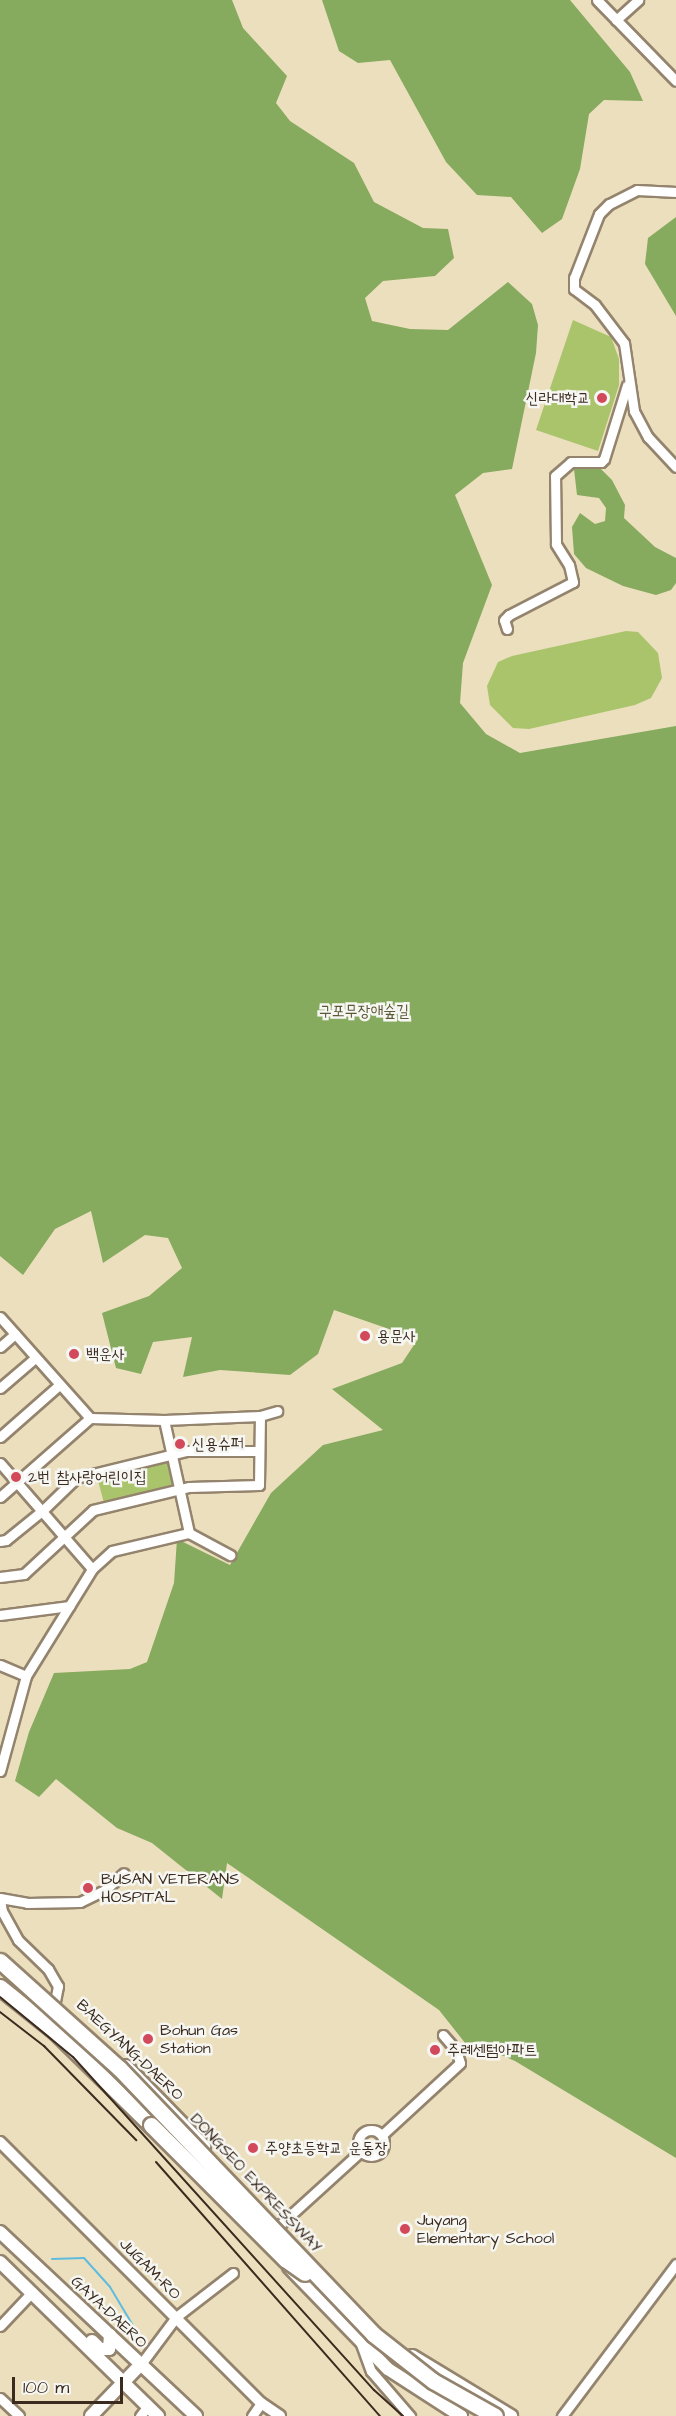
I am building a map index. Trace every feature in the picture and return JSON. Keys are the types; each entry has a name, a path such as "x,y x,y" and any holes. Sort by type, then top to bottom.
{"highway":[{"path":"0,1952 65,2003 154,2089 226,2164 244,2195"},
{"name":"DONGSEO EXPRESSWAY","path":"0,1960 119,2067 244,2195 374,2334 433,2381 495,2416"},
{"name":"DONGSEO EXPRESSWAY","path":"0,1972 61,2023 132,2092 366,2339 401,2369 478,2416"},
{"path":"0,1988 55,2031 285,2259 305,2273"}],"main road":[{"name":"BAEGYANG-DAERO","path":"0,1960 55,2002 157,2096 359,2314 390,2341 511,2416"},
{"name":"BAEGYANG-DAERO","path":"0,1978 110,2077 361,2344 400,2378 461,2416"},
{"name":"GAYA-DAERO","path":"0,2232 196,2416"},
{"path":"0,2262 158,2416"},
{"path":"70,2328 82,2333 100,2349 112,2346 110,2335"},
{"path":"91,2416 141,2364"}],"street":[{"path":"597,0 676,81"},
{"path":"616,20 638,0"},
{"path":"507,629 504,620 509,615 573,582 568,565 556,544 555,476 571,462 601,462 604,459 627,385 628,363 624,343 596,305 574,289 573,278 599,214 609,204 637,190 676,192"},
{"path":"627,385 634,411 648,436 676,467"},
{"path":"0,1317 90,1418"},
{"path":"0,1347 15,1334"},
{"path":"0,1388 35,1358"},
{"path":"0,1437 59,1385"},
{"path":"0,1497 90,1418 164,1420 260,1416 277,1411"},
{"path":"0,1577 24,1574 66,1539 93,1510 180,1490 259,1485 260,1416"},
{"path":"164,1420 189,1533"},
{"path":"0,1540 6,1540 42,1511 76,1478 186,1452 259,1451"},
{"path":"0,1463 92,1569"},
{"path":"0,1771 26,1676 92,1569 112,1551 189,1533 230,1555"},
{"path":"0,1615 69,1606"},
{"path":"0,1665 26,1676"},
{"path":"55,2002 58,1986 48,1969 18,1940 2,1911 0,1898 40,1903 80,1902 105,1890 124,1873"},
{"path":"382,2135 460,2063 456,2050 443,2035"},
{"path":"375,2130 382,2135 384,2146 380,2153 368,2156 361,2151 358,2140 362,2133 375,2130"},
{"name":"JUGAM-RO","path":"0,2142 261,2403 280,2416"},
{"path":"264,2240 361,2151"},
{"path":"562,2416 676,2265"},
{"path":"141,2364 176,2317 233,2273"},
{"path":"0,2326 32,2292"},
{"path":"361,2344 371,2371 410,2416"},
{"path":"0,2398 19,2416"},
{"path":"252,2416 261,2403"},
{"path":"140,2416 148,2406"}],"green space":[{"name":"구포무장애숲길","path":"0,0 232,0 243,28 287,76 276,103 290,121 354,163 374,202 423,228 448,229 454,258 435,276 383,281 365,298 372,321 410,329 448,330 508,282 532,304 538,325 536,353 512,469 483,473 455,495 492,585 463,663 460,703 486,734 520,753 676,726 676,2158 515,2061 494,2052 477,2058 439,2010 227,1863 222,1899 152,1843 117,1828 56,1779 39,1797 15,1781 29,1732 54,1673 130,1669 147,1662 174,1583 177,1539 230,1565 271,1493 323,1445 383,1430 332,1389 402,1363 418,1339 334,1310 318,1354 290,1375 220,1370 183,1377 192,1337 153,1342 141,1374 116,1368 102,1313 149,1296 182,1268 168,1238 145,1235 103,1263 91,1211 55,1229 23,1275 0,1256"},
{"path":"322,0 570,0 630,72 643,101 604,100 589,114 580,169 562,219 542,233 511,197 477,195 446,162 390,60 358,63 339,51"},
{"path":"676,217 676,316 645,264 648,238"},
{"path":"573,320 611,337 619,359 619,385 598,451 536,430"},
{"path":"586,464 599,467 612,480 625,505 624,518 655,547 676,558 676,583 671,590 656,595 623,586 586,568 574,554 572,527 580,513 595,524 605,521 606,508 599,498 577,495 574,469"},
{"path":"626,631 638,632 658,653 662,678 651,698 635,705 529,729 513,728 490,705 487,686 498,662 512,656"},
{"path":"167,1456 176,1489 105,1508 96,1475"}],"waterway":[{"path":"52,2259 84,2258 110,2287 135,2329"}],"railway":[{"path":"0,1997 73,2057 374,2390 403,2416"},
{"path":"0,2012 44,2046 136,2140"},
{"path":"156,2162 380,2416"}],"place":[{"name":"신라대학교","path":"602,398"},
{"name":"용문사","path":"365,1336"},
{"name":"백운사","path":"74,1354"},
{"name":"신용슈퍼","path":"180,1444"},
{"name":"2번 참사랑어린이집","path":"16,1477"},
{"name":"BUSAN VETERANS HOSPITAL","path":"88,1888"},
{"name":"Bohun Gas Station","path":"148,2039"},
{"name":"주례센텀아파트","path":"435,2050"},
{"name":"주양초등학교 운동장","path":"253,2148"},
{"name":"Juyang Elementary School","path":"405,2229"}]}
